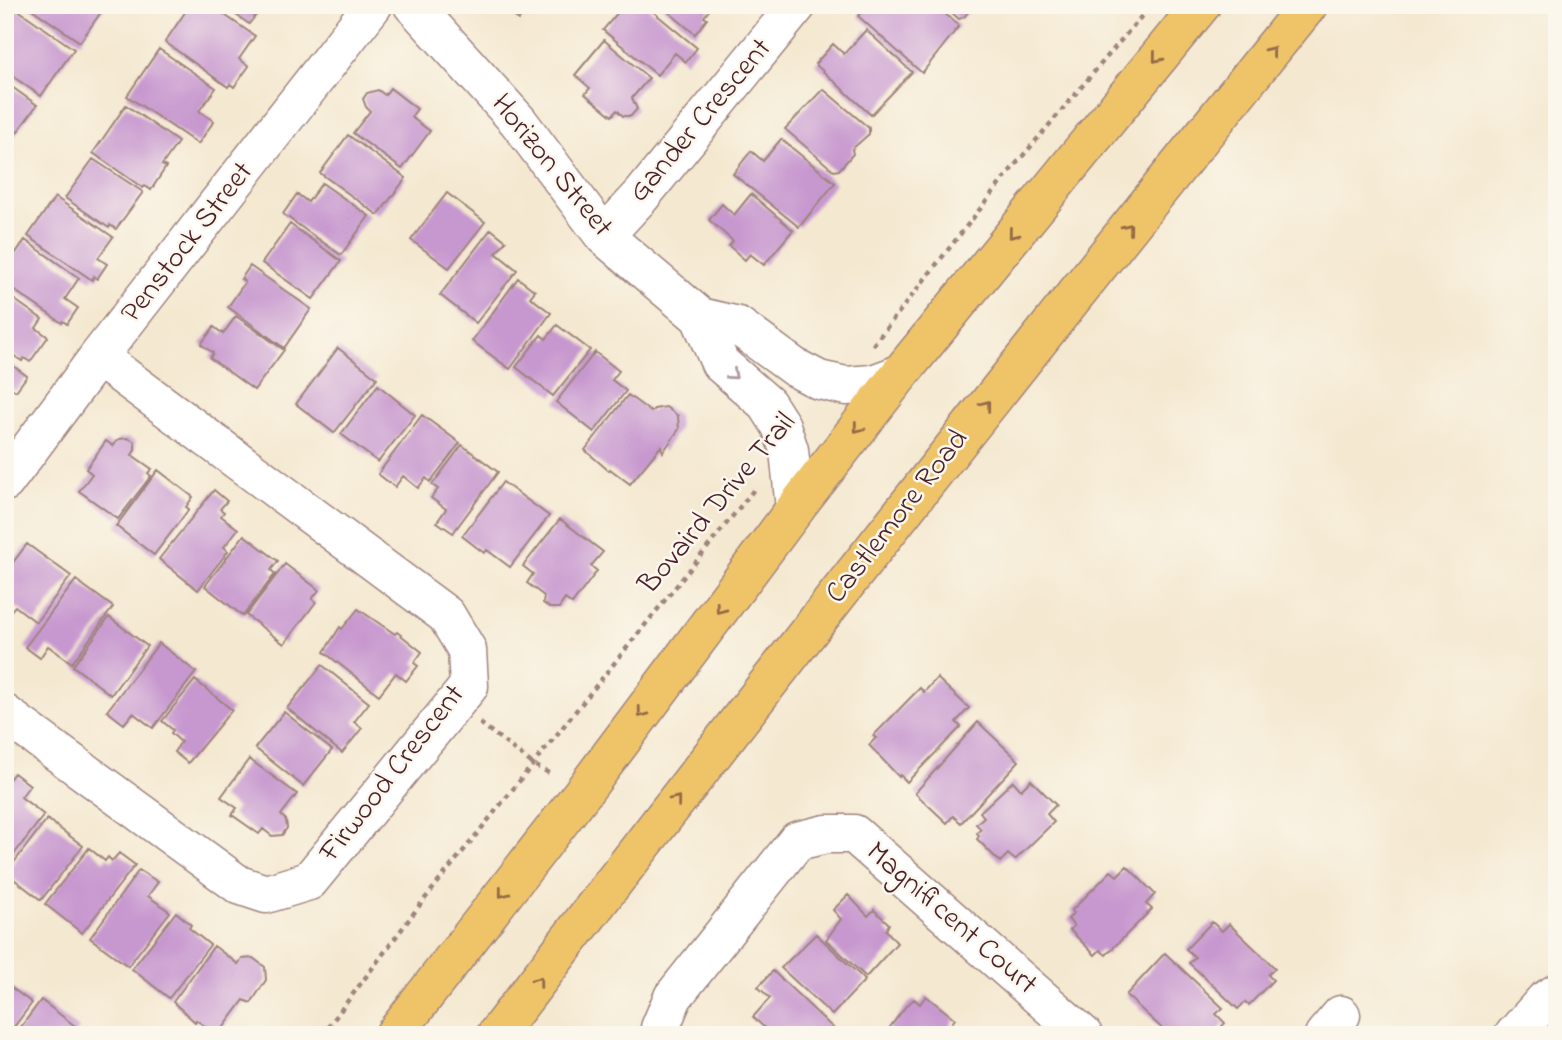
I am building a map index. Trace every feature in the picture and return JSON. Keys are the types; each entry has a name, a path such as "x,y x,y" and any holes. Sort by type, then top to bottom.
{"main road":[{"path":"394,1035 583,792 900,374 1200,5"},
{"name":"Castlemore Road","path":"496,1035 669,809 1050,324 1308,5"}],"street":[{"name":"Penstock Street","path":"5,482 97,357 373,5"},
{"name":"Horizon Street","path":"413,5 518,121 604,236 700,317 720,363 767,404 781,426 789,450 795,509"},
{"name":"Gander Crescent","path":"604,236 642,195 797,5"},
{"name":"Horizon Street","path":"700,317 738,326 794,367 819,380 846,386 873,384 900,374"},
{"name":"Firwood Crescent","path":"5,714 239,885 266,894 309,881 469,686 467,650 446,615 97,357"},
{"name":"Magnificent Court","path":"660,1035 660,1028 673,997 797,841 826,834 854,834 1083,1035"},
{"path":"1514,1035 1544,1001 1557,993"}],"path":[{"path":"846,386 881,333 967,225 1151,5"},
{"name":"Bovaird Drive Trail","path":"322,1035 423,901 772,467 789,450"},
{"path":"455,703 534,765 583,792"}],"building":[{"path":"26,5 106,5 80,42"},
{"path":"190,5 210,5 255,36 239,59 249,66 234,87 230,84 228,87 165,42"},
{"path":"222,5 264,5 249,24"},
{"path":"500,5 535,5 526,17 523,14 519,20"},
{"path":"624,5 645,5 697,48 686,62 675,53 657,75 603,30"},
{"path":"660,5 713,5 704,17 707,19 695,34"},
{"path":"867,5 935,5 959,26 922,73 858,16"},
{"path":"943,5 974,5 959,19"},
{"path":"14,7 74,49 41,96 5,71 5,20"},
{"path":"866,30 912,72 871,115 815,64 833,44 844,54"},
{"path":"604,40 649,78 632,98 637,109 631,116 623,116 617,110 612,116 585,94 590,88 575,75"},
{"path":"159,49 216,88 199,111 214,121 198,144 127,96"},
{"path":"5,82 37,105 5,149"},
{"path":"390,88 417,109 411,117 430,131 402,169 353,133 370,111 363,99 367,93 378,90 385,95"},
{"path":"823,89 869,128 869,134 852,149 853,154 839,170 834,171 785,129"},
{"path":"126,105 178,142 162,165 166,167 151,190 145,186 143,188 93,153"},
{"path":"348,135 406,178 378,215 320,173"},
{"path":"781,139 835,183 799,227 733,174 751,151 763,161"},
{"path":"93,159 143,192 116,229 110,225 109,228 65,198"},
{"path":"322,183 369,216 341,255 283,214 297,194 308,202"},
{"path":"447,193 485,222 449,268 411,240"},
{"path":"751,194 793,230 764,265 750,254 745,260 729,246 733,241 709,220 722,204 734,215"},
{"path":"55,197 113,237 98,258 107,264 97,279 94,276 92,280 28,236"},
{"path":"290,224 341,261 313,299 262,263"},
{"path":"491,229 506,241 496,253 517,270 476,323 440,295"},
{"path":"25,240 79,278 65,299 78,308 67,324 5,284 5,268"},
{"path":"250,266 311,309 284,348 228,307 245,282 241,279"},
{"path":"518,278 535,291 530,297 551,313 510,369 472,341"},
{"path":"5,293 42,319 36,328 48,337 30,362 24,358 22,361 5,350"},
{"path":"236,316 284,350 254,390 210,358 213,353 201,344 214,327 223,334"},
{"path":"557,325 590,350 553,396 516,367 541,335 546,339"},
{"path":"338,348 377,378 334,433 296,404"},
{"path":"595,352 619,371 612,380 626,391 594,432 556,402"},
{"path":"5,360 27,376 16,391 5,389"},
{"path":"378,385 415,415 378,462 341,434"},
{"path":"628,395 651,412 666,407 678,416 679,429 663,452 661,446 630,484 610,469 609,471 585,450"},
{"path":"422,415 460,443 430,482 426,478 418,488 403,476 395,487 378,474"},
{"path":"128,438 135,442 132,455 152,469 148,473 151,476 118,519 79,491 92,474 86,469 106,441 113,446 119,439"},
{"path":"462,445 498,472 453,533 437,522 446,509 431,498 438,489 432,485"},
{"path":"158,470 193,497 186,507 189,509 154,555 116,526"},
{"path":"503,482 549,516 510,567 487,550 484,553 462,536"},
{"path":"214,490 227,501 220,509 224,512 221,516 238,529 224,547 228,551 198,590 159,559"},
{"path":"560,519 603,552 591,566 597,571 572,604 565,599 559,608 550,608 543,603 544,596 527,583 533,574 523,566"},
{"path":"244,535 278,561 271,570 275,574 243,616 205,586"},
{"path":"27,544 71,576 36,622 15,606 8,614 5,612 5,573"},
{"path":"285,564 319,590 312,599 316,602 284,644 246,615"},
{"path":"76,580 113,607 72,663 48,646 40,658 25,647"},
{"path":"358,609 395,634 397,632 422,652 414,663 418,666 406,681 396,673 379,695 324,652 340,627 342,629"},
{"path":"109,617 147,646 111,695 73,666"},
{"path":"159,643 196,672 153,728 133,713 124,724 107,711"},
{"path":"322,665 369,703 354,722 362,728 342,753 287,708"},
{"path":"937,678 969,708 956,722 961,727 907,782 869,745 876,738 873,736 920,688 924,692"},
{"path":"195,680 232,710 188,763 174,752 181,742 171,733 173,730 162,721"},
{"path":"284,712 332,750 303,786 255,748"},
{"path":"978,722 1019,761 961,823 953,816 947,823 915,793"},
{"path":"249,759 297,794 281,815 286,820 287,828 282,835 272,836 263,829 259,834 232,815 237,808 221,797"},
{"path":"14,773 30,785 21,797 44,815 5,866 5,785"},
{"path":"1031,780 1056,805 1047,814 1054,822 1015,860 1008,854 1000,862 977,839 977,833 981,829 976,824 984,817 980,812 1013,781 1021,790"},
{"path":"47,819 83,846 41,900 6,873"},
{"path":"89,848 105,861 108,857 112,861 119,853 135,865 82,933 45,904"},
{"path":"1127,866 1155,894 1146,904 1152,909 1106,955 1100,950 1095,955 1070,930 1074,926 1068,919 1074,913 1071,911 1111,871 1117,876"},
{"path":"139,870 158,882 148,896 170,912 128,966 90,938"},
{"path":"848,895 868,916 874,910 889,924 886,930 897,943 866,977 826,940 841,919 833,910"},
{"path":"176,912 191,925 189,928 210,945 169,998 132,969"},
{"path":"1212,922 1222,931 1229,924 1275,968 1268,975 1273,980 1249,1005 1245,1002 1238,1009 1189,963 1195,957 1186,949"},
{"path":"816,934 865,980 832,1015 781,968"},
{"path":"214,946 238,964 242,959 253,958 265,967 266,980 251,1003 244,1000 218,1035 196,1020 195,1022 173,1002"},
{"path":"1165,953 1223,1008 1216,1014 1225,1023 1214,1035 1169,1035 1126,995"},
{"path":"773,971 833,1028 827,1035 772,1035 753,1017 770,998 758,987"},
{"path":"5,983 32,1003 8,1035 5,1035"},
{"path":"926,996 955,1019 950,1026 958,1032 956,1035 884,1035 906,1006 914,999 920,1004"},
{"path":"41,1000 79,1029 75,1035 15,1035"}]}
